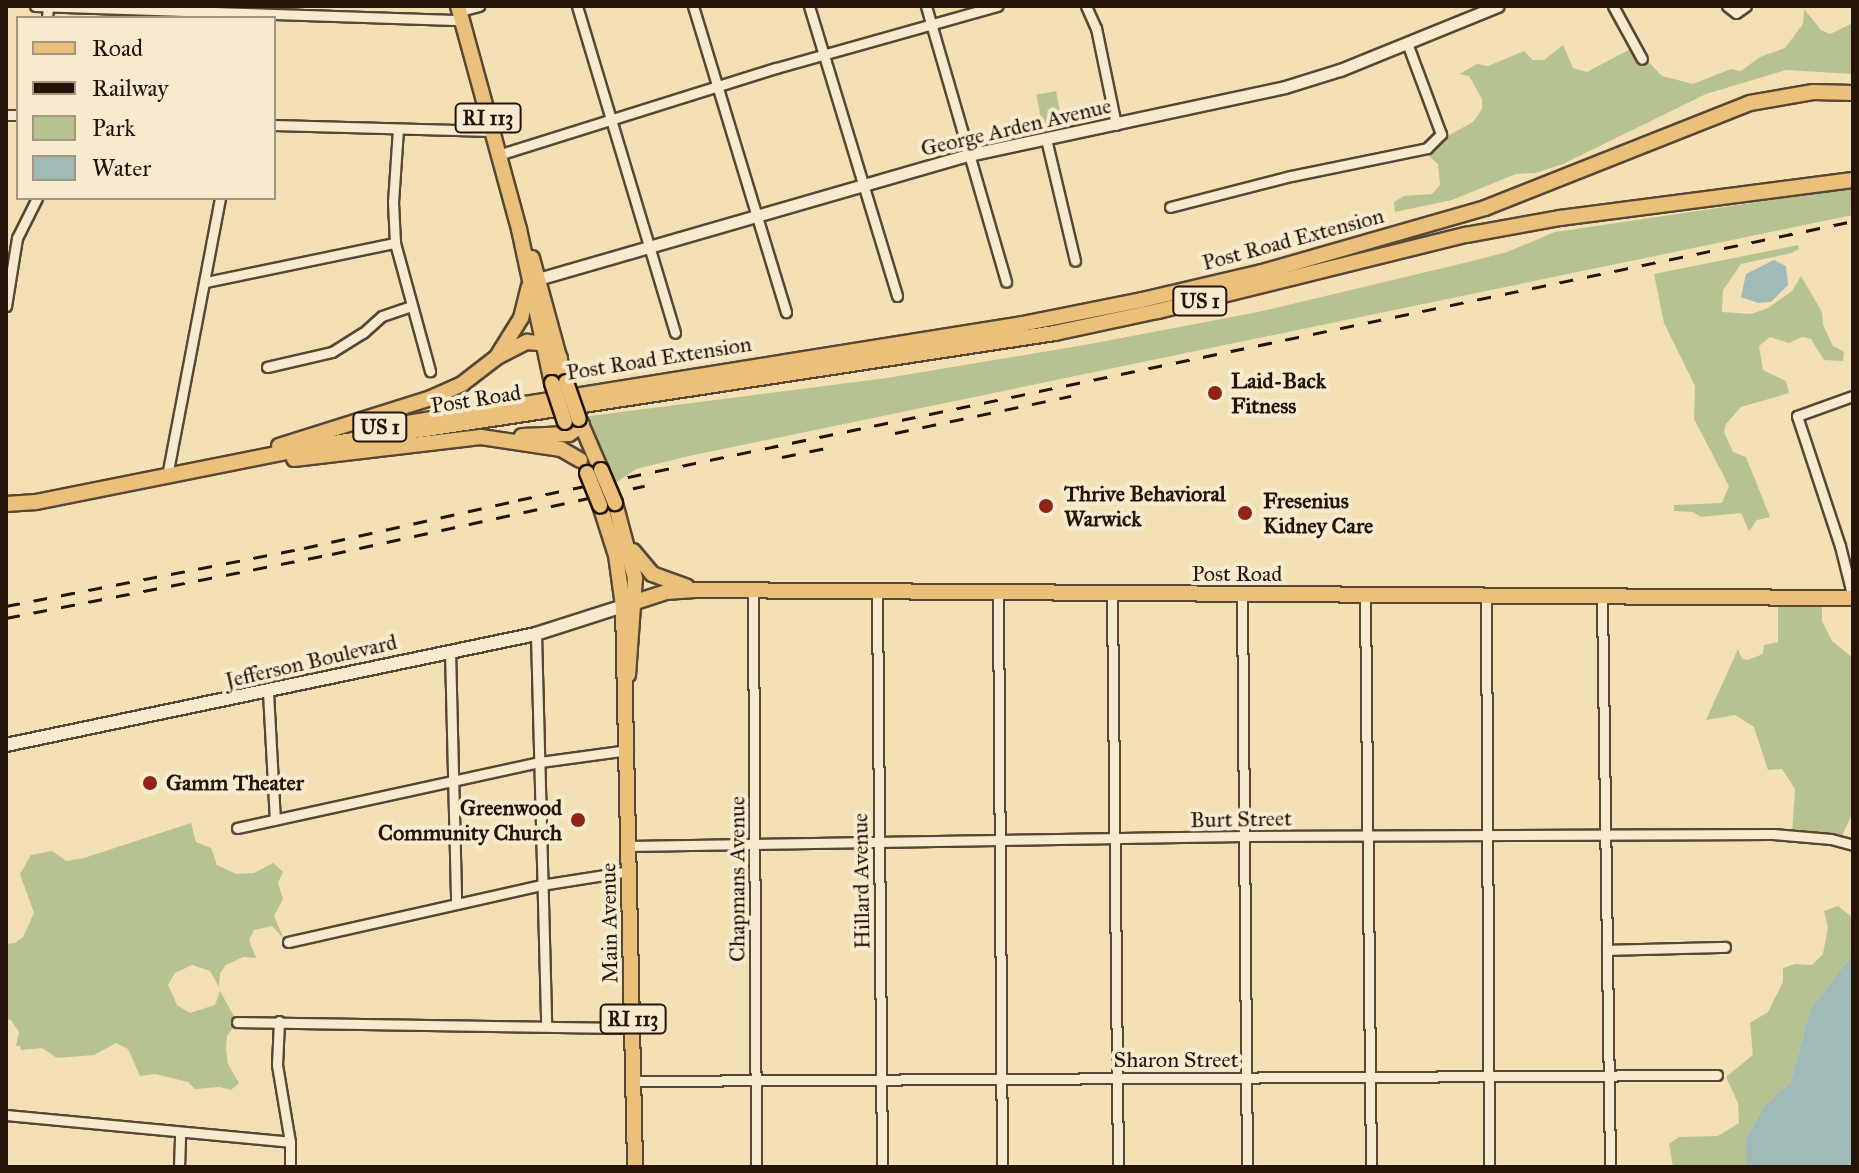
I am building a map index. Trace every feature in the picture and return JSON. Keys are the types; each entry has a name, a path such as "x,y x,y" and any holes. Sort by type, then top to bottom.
{"main road":[{"name":"Main Avenue","path":"460,12 534,283 560,358 559,382"},
{"name":"Post Road Extension","path":"540,405 1022,324 1217,283 1485,208 1750,103 1813,92 1853,93"},
{"name":"Post Road Extension","path":"540,405 1055,333 1158,311 1466,235 1560,218 1853,180"},
{"name":"Main Avenue","path":"534,283 542,342 590,468 629,604"},
{"path":"497,357 521,318 534,283"},
{"path":"226,465 419,403 462,384 497,357 527,342 550,344 560,358"},
{"name":"Post Road","path":"6,504 36,502 226,465 371,428 540,405"},
{"name":"Main Avenue","path":"574,425 590,468 615,503 629,547 632,664 627,679 635,1167"},
{"path":"226,465 574,425"},
{"path":"481,437 561,449 590,468"},
{"path":"629,547 652,574 695,590"},
{"name":"Post Road","path":"629,604 666,592 695,590 1112,596 1853,598"},
{"name":"Jefferson Boulevard","path":"6,745 536,634 629,604"}],"street":[{"path":"35,6 460,12 479,6"},
{"path":"577,6 675,333"},
{"path":"693,6 786,312"},
{"path":"809,6 897,296"},
{"path":"926,6 1006,282"},
{"path":"498,155 997,6"},
{"path":"1086,6 1096,28 1116,125"},
{"name":"George Arden Avenue","path":"534,283 968,155 1285,87 1498,6"},
{"path":"1613,6 1642,59"},
{"path":"1727,6 1736,13 1746,6"},
{"path":"1170,207 1291,176 1427,148 1441,134 1407,43"},
{"path":"276,125 492,131"},
{"path":"398,129 393,202 395,243 430,371"},
{"path":"1046,139 1075,261"},
{"path":"6,306 18,234 36,200"},
{"path":"167,476 220,200"},
{"path":"6,232 18,234"},
{"path":"206,282 395,243"},
{"path":"267,367 332,352 382,316 411,306"},
{"path":"1853,396 1797,416 1840,546 1853,598"},
{"name":"Chapmans Avenue","path":"753,591 756,1167"},
{"name":"Hillard Avenue","path":"877,594 882,1167"},
{"path":"998,595 1002,1167"},
{"path":"1112,596 1118,1167"},
{"path":"1242,596 1247,1167"},
{"path":"1486,596 1489,1167"},
{"path":"1365,597 1371,1167"},
{"path":"1602,599 1610,1167"},
{"path":"536,634 546,1026"},
{"path":"450,650 456,904"},
{"path":"268,692 275,820"},
{"path":"237,828 540,762 628,750"},
{"name":"Burt Street","path":"629,846 1244,836 1773,834 1831,839 1853,845"},
{"path":"288,942 541,885 629,871"},
{"path":"1607,950 1725,947"},
{"path":"279,1021 277,1065 290,1142 290,1167"},
{"path":"237,1022 633,1028"},
{"name":"Sharon Street","path":"634,1081 1717,1075"},
{"path":"6,1115 290,1142"},
{"path":"179,1167 180,1133"}],"green space":[{"path":"1804,9 1821,30 1830,34 1853,23 1853,74 1786,70 1706,94 1563,164 1535,173 1516,174 1452,200 1395,212 1394,202 1404,196 1432,194 1440,185 1438,164 1422,150 1473,122 1482,109 1482,99 1469,76 1459,74 1477,64 1488,66 1524,51 1533,60 1544,60 1563,45 1573,68 1587,72 1634,47 1662,76 1693,84 1731,69 1741,71 1760,57 1785,48 1803,24"},
{"path":"1056,91 1063,127 1043,131 1036,95"},
{"path":"1853,188 1853,215 689,456 636,469 617,482 604,469 582,417 887,378 1090,344 1258,312 1464,263 1507,252 1555,232"},
{"path":"1798,245 1799,249 1792,253 1741,264 1723,290 1722,312 1751,314 1768,308 1792,291 1801,276 1822,312 1823,325 1833,346 1844,352 1843,361 1824,360 1811,339 1802,337 1789,343 1770,337 1759,346 1763,370 1786,381 1789,393 1741,407 1726,424 1724,432 1733,452 1746,457 1770,517 1757,520 1749,531 1741,513 1701,517 1693,512 1674,511 1674,505 1722,503 1729,486 1694,419 1695,386 1664,323 1654,274"},
{"path":"1822,599 1822,621 1832,641 1853,658 1853,812 1840,840 1792,834 1795,789 1782,769 1768,770 1754,727 1735,715 1706,720 1738,649 1742,659 1748,660 1763,654 1764,645 1778,642 1778,601"},
{"path":"191,823 196,842 211,848 217,865 236,874 254,873 273,863 283,872 278,883 283,899 274,916 284,939 272,926 254,930 249,940 256,958 243,957 226,965 220,973 219,987 210,971 192,965 175,973 168,985 177,1005 190,1013 215,1005 220,991 237,1022 227,1036 226,1049 228,1064 239,1083 231,1090 219,1087 195,1089 188,1082 155,1074 140,1076 128,1049 116,1043 94,1055 57,1058 42,1048 21,1050 20,1046 16,1046 19,1032 11,1020 6,1019 6,944 15,943 23,937 34,913 20,874 31,855 52,851 66,861 84,858"},
{"path":"1838,906 1853,918 1853,953 1810,1010 1791,1081 1763,1108 1746,1139 1746,1167 1673,1167 1669,1144 1679,1137 1718,1136 1739,1123 1738,1103 1726,1077 1753,1055 1750,1023 1768,1012 1783,982 1783,968 1795,964 1812,965 1823,954 1828,927 1824,911"}],"water":[{"path":"1774,260 1786,266 1788,285 1771,302 1758,303 1741,297 1746,274"},
{"path":"1853,953 1853,1167 1746,1167 1746,1139 1763,1108 1791,1081 1810,1010"}],"railway":[{"path":"6,606 304,548 518,500 1853,221"},
{"path":"895,433 1071,396"},
{"path":"782,457 836,446"},
{"path":"6,618 332,554 645,486"}],"place":[{"name":"Laid-Back Fitness","path":"1215,393"},
{"name":"Thrive Behavioral Warwick","path":"1046,506"},
{"name":"Fresenius Kidney Care","path":"1245,513"},
{"name":"Gamm Theater","path":"150,783"},
{"name":"Greenwood Community Church","path":"578,820"}]}
